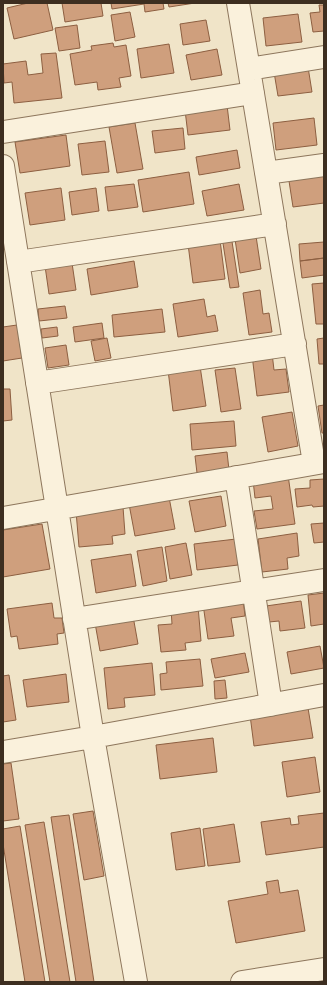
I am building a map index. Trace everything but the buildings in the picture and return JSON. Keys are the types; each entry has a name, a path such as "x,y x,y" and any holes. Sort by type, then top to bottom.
{"street":[{"path":"3,518 319,462 295,344 238,3"},
{"path":"249,69 324,57"},
{"path":"3,132 253,93"},
{"path":"266,173 324,165"},
{"path":"3,166 93,737 136,982"},
{"path":"18,262 275,224"},
{"path":"37,383 295,344"},
{"path":"236,477 272,705"},
{"path":"74,619 324,580"},
{"path":"3,752 324,696"},
{"path":"242,982 324,969"}]}
